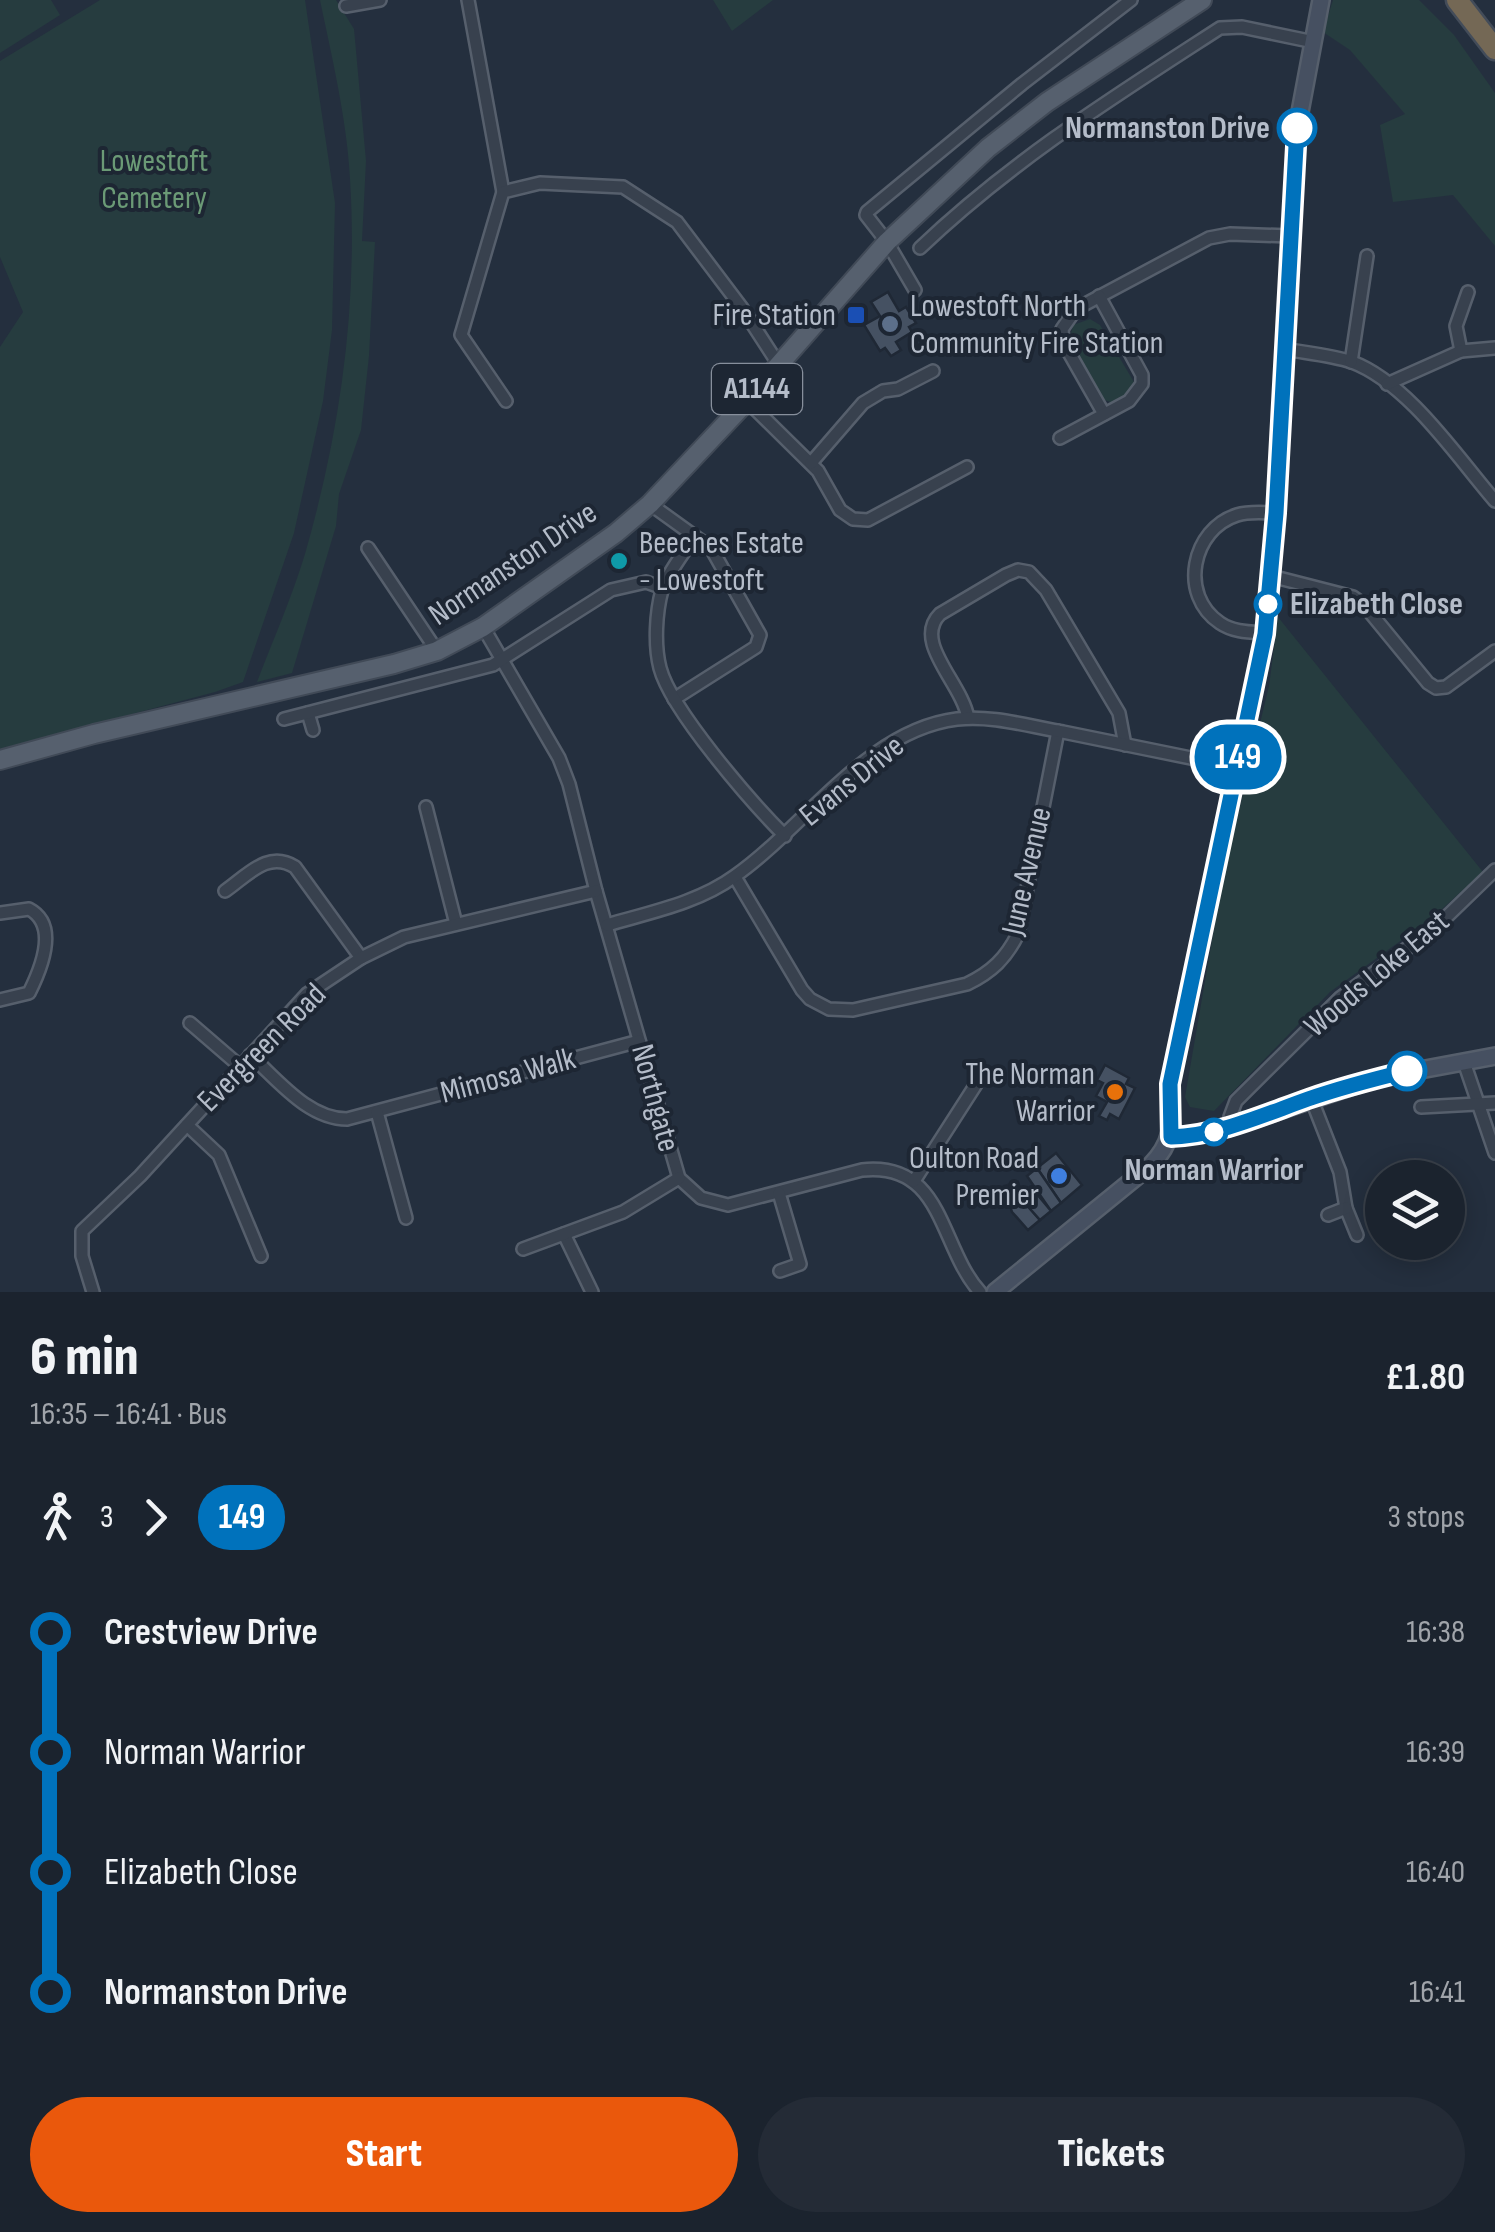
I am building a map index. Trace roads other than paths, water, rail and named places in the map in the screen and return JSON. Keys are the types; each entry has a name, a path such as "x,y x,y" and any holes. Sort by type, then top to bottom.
{"highway":[{"path":"1457,0 1495,49"}],"main road":[{"name":"Normanston Drive","path":"0,760 437,651 483,626 568,569 650,504 747,401 886,242 988,148 1047,102 1202,0"}],"street":[{"path":"346,6 380,0"},
{"path":"468,0 503,192 461,336 506,401"},
{"path":"915,290 867,212 1131,0"},
{"path":"995,1292 1151,1165 1164,1152 1171,1137 1170,1084 1265,634 1276,513 1297,128 1320,2"},
{"path":"920,248 1033,151 1220,28 1242,27 1314,42"},
{"path":"503,192 540,183 622,187 677,222 779,365"},
{"path":"942,190 961,209"},
{"path":"1104,414 1063,342 1062,329 1076,310 1209,238 1230,234 1290,236"},
{"path":"1351,362 1367,256"},
{"path":"1461,351 1456,326 1468,292"},
{"path":"1060,438 1137,393 1142,374 1099,296"},
{"path":"1386,384 1461,351 1495,348"},
{"path":"1284,349 1351,362 1386,384 1417,410 1495,502"},
{"path":"811,463 863,404 882,391 898,389 934,371"},
{"path":"747,401 811,463 840,510 860,521 967,466"},
{"path":"650,504 711,548 760,635 756,647 674,699"},
{"path":"1265,634 1233,629 1212,617 1198,593 1195,564 1206,538 1221,523 1248,513 1276,513"},
{"path":"694,537 662,588 656,632 660,668 674,699 746,794 785,836"},
{"path":"368,548 437,651"},
{"path":"968,718 964,701 928,631 940,614 1018,570 1029,572 1046,590 1119,712 1125,745"},
{"path":"1271,576 1343,594 1364,604 1436,688 1446,687 1495,650"},
{"path":"284,719 503,661 611,590 646,582 662,588"},
{"name":"Northgate","path":"483,626 559,758 578,812 596,891 679,1178 701,1198 728,1205 878,1168 914,1182"},
{"path":"308,713 313,730"},
{"name":"Evans Drive","path":"607,924 689,901 734,877 885,746 920,728 986,717 1236,767"},
{"name":"June Avenue","path":"734,877 802,990 821,1006 853,1010 968,984 1006,957 1018,934 1058,732"},
{"path":"426,807 456,924"},
{"path":"225,891 268,860 282,859 295,867 362,958"},
{"name":"Woods Loke East","path":"1232,1127 1230,1117 1236,1101 1340,998 1436,927 1495,870"},
{"name":"Evergreen Road","path":"93,1292 82,1256 82,1231 140,1176 307,994 362,958 404,937 596,891"},
{"path":"0,914 29,909 42,919 46,934 29,993 0,1000"},
{"path":"190,1023 241,1066"},
{"name":"Mimosa Walk","path":"250,1055 305,1104 329,1119 348,1119 639,1040"},
{"path":"1171,1137 1232,1127 1377,1078 1495,1056"},
{"path":"1464,1062 1495,1153"},
{"path":"980,1292 963,1272 934,1204 914,1182 984,1072"},
{"path":"1311,1098 1340,1172 1346,1208 1356,1235"},
{"path":"1420,1107 1495,1103"},
{"path":"377,1112 406,1218"},
{"path":"187,1125 218,1156 261,1256"},
{"path":"523,1249 623,1212 679,1178"},
{"path":"780,1193 800,1264"},
{"path":"1328,1215 1346,1208"},
{"path":"564,1234 592,1292"},
{"path":"780,1271 814,1260"}],"place":[{"name":"Normanston Drive","path":"1297,128"},
{"name":"Fire Station","path":"856,315"},
{"name":"Lowestoft North Community Fire Station","path":"890,324"},
{"name":"Beeches Estate - Lowestoft","path":"619,561"},
{"name":"Elizabeth Close","path":"1268,604"},
{"name":"The Norman Warrior","path":"1115,1092"},
{"name":"Norman Warrior","path":"1214,1132"},
{"name":"Oulton Road Premier","path":"1059,1176"}],"park label":[{"name":"Lowestoft Cemetery","path":"154,180"}]}
